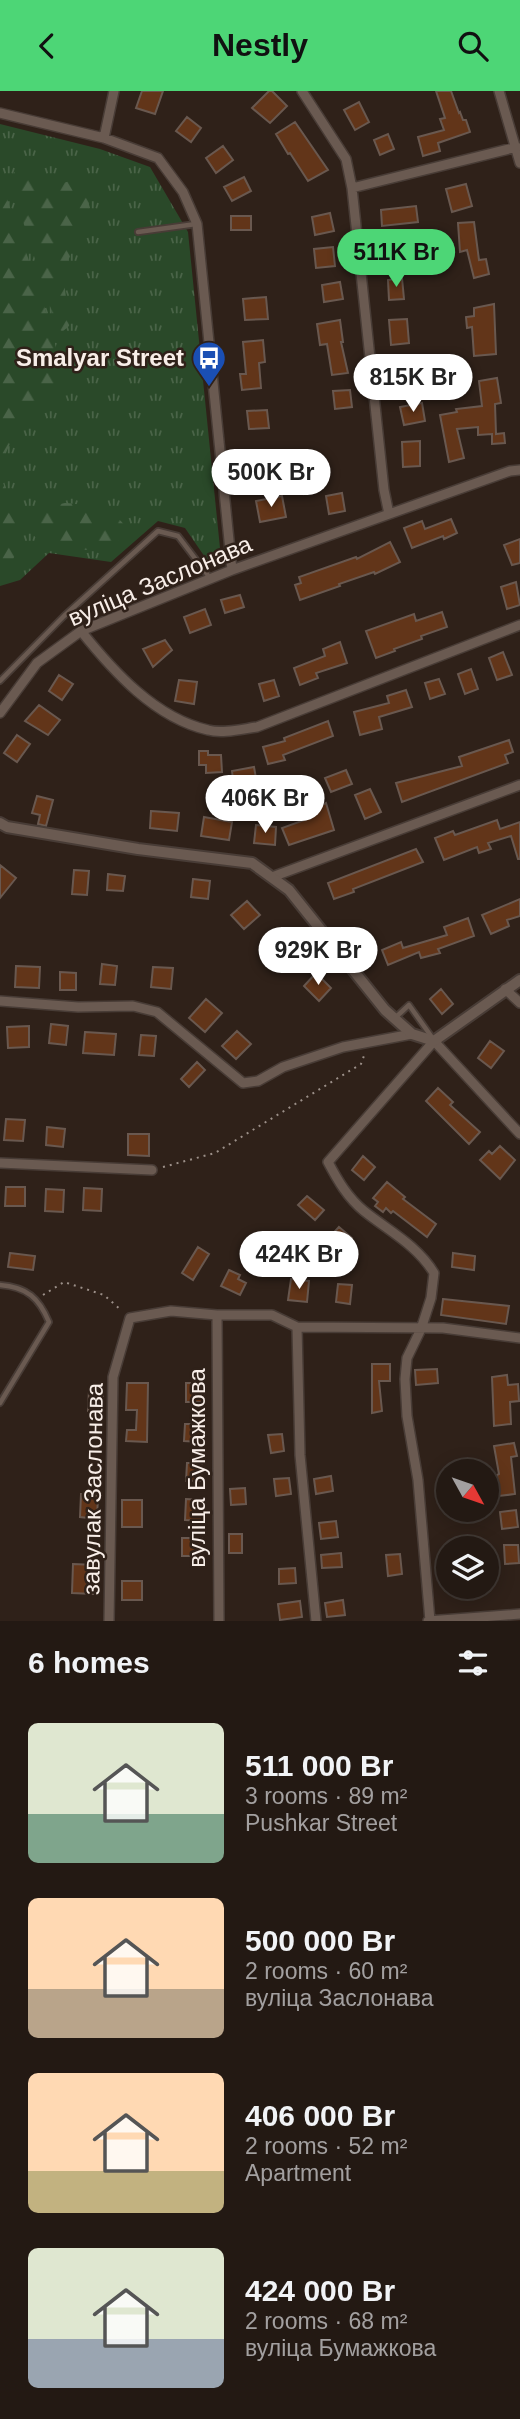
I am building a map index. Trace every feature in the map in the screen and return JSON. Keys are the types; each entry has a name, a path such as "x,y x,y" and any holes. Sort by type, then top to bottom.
{"street":[{"path":"104,138 114,91"},
{"path":"302,91 346,159 352,188 384,490 389,515"},
{"path":"499,91 520,163"},
{"path":"0,113 104,138 158,159 183,192 197,224 232,570"},
{"path":"352,188 517,147"},
{"name":"вуліца Заслонава","path":"0,713 37,663 80,631 210,578 509,471 520,470"},
{"path":"80,631 111,668 171,717 210,731 257,727 520,625"},
{"path":"272,877 520,785"},
{"path":"0,823 7,827 138,849 252,863 289,890 385,1010 412,1034 434,1041 520,1134"},
{"path":"520,980 434,1041 328,1162 342,1188 362,1209 420,1252 434,1273 431,1298 421,1329 407,1358 405,1379 407,1416 418,1480 429,1621 520,1614"},
{"path":"505,989 520,1003"},
{"path":"0,1001 78,1007 133,1006 156,1011 243,1083 258,1081 283,1067 342,1047 412,1034"},
{"path":"0,1163 152,1170"},
{"path":"130,1318 171,1311 217,1315 272,1314 297,1327 443,1328 520,1338"},
{"name":"вуліца Бумажкова","path":"217,1315 219,1621"},
{"name":"завулак Заслонава","path":"109,1621 113,1377 130,1318"},
{"path":"297,1327 300,1455 316,1621"}],"lane":[{"path":"138,232 197,224"},
{"path":"0,681 64,616 158,531 178,536 210,578"},
{"path":"394,1019 409,1005 434,1041"},
{"path":"0,1285 14,1286 37,1298 50,1322 0,1403"}],"path":[{"path":"152,1170 215,1153 361,1063 369,1042"},
{"path":"37,1298 64,1282 104,1294 130,1318"}],"green space":[{"path":"0,124 100,149 150,167 188,232 221,558 209,563 185,528 158,521 111,562 49,553 20,580 0,586"},
{"path":"22,168 50,183 79,179 87,187 88,209 65,273 70,321 69,326 62,332 56,325 12,187 14,172"},
{"path":"0,185 51,327 61,376 57,395 25,422 13,438 5,457 2,470 5,490 18,516 21,535 14,557 0,570"},
{"path":"65,503 90,506 115,516 126,528 122,538 98,549 82,550 50,545 38,539 31,532 33,518 45,507"}],"building":[{"path":"142,91 163,91 155,114 136,108"},
{"path":"269,91 287,106 270,123 252,108"},
{"path":"436,91 451,91 470,132 438,143 440,151 423,156 418,137 444,130 440,119 445,118"},
{"path":"359,102 369,122 355,130 344,110"},
{"path":"187,117 201,128 191,142 176,131"},
{"path":"295,122 328,170 308,181 276,134"},
{"path":"388,134 394,149 380,155 374,140"},
{"path":"223,146 233,160 216,173 206,158"},
{"path":"244,177 251,191 232,201 224,187"},
{"path":"466,184 472,206 452,212 446,189"},
{"path":"416,206 418,222 382,226 381,210"},
{"path":"330,213 334,231 315,235 312,217"},
{"path":"231,216 251,216 251,230 231,230"},
{"path":"474,222 479,260 486,259 489,274 474,278 467,250 460,252 458,223"},
{"path":"402,242 405,260 387,262 386,246"},
{"path":"333,247 335,266 316,268 314,249"},
{"path":"402,278 404,299 389,300 388,280"},
{"path":"340,282 343,299 324,302 322,285"},
{"path":"266,297 268,319 245,320 243,299"},
{"path":"494,304 496,354 474,356 472,327 467,328 466,317 474,316 474,308"},
{"path":"407,319 409,343 391,345 389,320"},
{"path":"340,320 341,342 348,373 332,375 327,344 320,345 317,324"},
{"path":"263,340 265,362 259,363 261,388 242,390 240,374 246,374 243,342"},
{"path":"413,362 415,379 400,381 398,364"},
{"path":"497,378 501,403 495,404 496,434 504,433 505,443 492,444 492,434 478,435 478,427 457,429 464,458 449,462 440,415 457,412 456,409 482,406 479,381"},
{"path":"350,390 352,407 335,409 333,391"},
{"path":"422,403 425,421 404,425 400,407"},
{"path":"267,410 269,428 249,429 247,411"},
{"path":"420,441 420,466 403,467 402,442"},
{"path":"265,450 267,469 252,471 249,451"},
{"path":"316,470 319,491 304,494 301,472"},
{"path":"342,493 345,511 329,514 326,496"},
{"path":"282,496 286,517 260,522 256,501"},
{"path":"451,519 457,533 412,548 404,528 422,521 425,529"},
{"path":"520,539 520,563 512,565 504,545"},
{"path":"390,542 400,562 375,574 374,572 339,584 340,586 300,600 295,585 301,583 299,577 356,557 357,559"},
{"path":"516,582 520,605 507,609 501,587"},
{"path":"240,595 244,607 225,613 221,600"},
{"path":"205,609 211,625 190,633 184,617"},
{"path":"442,612 447,627 421,636 422,639 376,658 366,631 414,614 416,621"},
{"path":"165,640 172,650 153,667 143,649"},
{"path":"340,642 347,663 316,673 318,678 300,685 294,668 325,656 323,649"},
{"path":"503,652 512,675 497,680 489,658"},
{"path":"471,669 478,689 465,694 458,674"},
{"path":"59,675 73,684 62,700 49,691"},
{"path":"439,679 445,694 430,699 425,683"},
{"path":"179,680 197,682 194,704 175,701"},
{"path":"274,680 279,696 264,701 259,684"},
{"path":"406,690 412,707 379,717 382,729 360,735 354,712 389,703 387,696"},
{"path":"39,705 60,720 48,735 25,721"},
{"path":"328,721 333,736 283,755 285,760 268,764 263,747 285,741 284,738"},
{"path":"17,735 30,744 17,762 4,753"},
{"path":"509,740 513,752 505,755 508,763 402,802 396,783 462,766 459,757"},
{"path":"199,751 208,751 208,755 221,755 222,772 206,773 206,765 199,765"},
{"path":"254,767 257,784 234,788 232,771"},
{"path":"346,770 352,784 331,792 325,778"},
{"path":"370,789 381,812 365,819 355,795"},
{"path":"37,796 53,800 46,826 38,824 40,815 32,813"},
{"path":"326,803 334,830 289,845 282,828 310,818 309,816 313,815 311,810"},
{"path":"151,811 179,813 177,831 150,828"},
{"path":"204,817 232,822 229,840 201,836"},
{"path":"497,820 500,829 520,822 520,859 511,836 488,843 491,849 479,853 477,847 444,860 435,838 453,831 455,835"},
{"path":"256,825 276,827 275,845 254,843"},
{"path":"416,849 423,862 334,899 328,883"},
{"path":"0,865 16,878 0,898"},
{"path":"74,870 89,871 87,895 72,894"},
{"path":"108,874 125,876 123,891 107,890"},
{"path":"193,879 210,881 208,899 191,897"},
{"path":"520,899 520,916 507,920 509,926 491,934 482,915"},
{"path":"247,901 260,915 244,929 231,915"},
{"path":"468,918 474,936 438,949 440,953 421,958 419,952 388,965 382,950 401,942 403,948 447,935 444,927"},
{"path":"285,940 298,956 283,968 270,952"},
{"path":"102,964 117,966 115,985 100,984"},
{"path":"16,966 40,967 39,988 15,987"},
{"path":"153,967 173,968 171,989 151,987"},
{"path":"60,972 76,973 76,990 60,990"},
{"path":"316,973 331,988 319,1001 304,986"},
{"path":"441,989 453,1004 442,1014 430,999"},
{"path":"206,999 222,1013 205,1032 189,1018"},
{"path":"51,1024 68,1026 66,1045 49,1043"},
{"path":"29,1026 29,1047 8,1048 7,1027"},
{"path":"237,1031 251,1044 236,1059 222,1046"},
{"path":"85,1032 116,1034 114,1055 83,1053"},
{"path":"141,1035 156,1036 154,1056 139,1055"},
{"path":"490,1041 504,1051 491,1068 478,1058"},
{"path":"197,1062 205,1070 189,1087 181,1079"},
{"path":"438,1088 453,1102 450,1105 480,1132 469,1144 426,1101"},
{"path":"6,1119 25,1120 23,1141 4,1140"},
{"path":"47,1127 65,1129 63,1147 46,1145"},
{"path":"128,1134 149,1134 149,1156 128,1155"},
{"path":"500,1146 515,1160 500,1179 480,1160 489,1151 492,1154"},
{"path":"363,1156 375,1167 364,1180 352,1170"},
{"path":"387,1182 405,1197 403,1199 436,1224 427,1237 393,1211 391,1213 386,1208 383,1212 375,1206 378,1202 373,1198"},
{"path":"6,1187 25,1187 25,1206 5,1206"},
{"path":"84,1188 102,1189 101,1211 83,1210"},
{"path":"46,1189 64,1190 63,1212 45,1211"},
{"path":"307,1196 324,1210 315,1220 298,1205"},
{"path":"339,1227 352,1238 339,1252 326,1241"},
{"path":"198,1247 209,1254 193,1280 182,1273"},
{"path":"10,1253 35,1256 33,1270 8,1267"},
{"path":"453,1253 475,1256 474,1270 452,1267"},
{"path":"229,1270 240,1275 238,1279 246,1283 240,1295 221,1286"},
{"path":"291,1279 309,1281 307,1302 288,1300"},
{"path":"338,1284 352,1285 350,1304 336,1302"},
{"path":"443,1299 509,1306 506,1324 441,1315"},
{"path":"372,1364 390,1364 390,1381 379,1381 382,1411 372,1413"},
{"path":"437,1369 438,1383 416,1385 415,1370"},
{"path":"507,1375 508,1385 518,1384 519,1401 510,1402 511,1424 494,1426 492,1377"},
{"path":"127,1383 148,1383 147,1442 126,1441 127,1430 136,1430 137,1410 126,1410"},
{"path":"186,1383 199,1383 199,1393 204,1393 204,1402 186,1402"},
{"path":"89,1390 103,1391 103,1412 88,1411"},
{"path":"185,1424 202,1424 201,1442 184,1441"},
{"path":"282,1434 284,1451 271,1453 268,1435"},
{"path":"514,1443 517,1456 511,1457 515,1494 499,1496 499,1459 496,1459 494,1446"},
{"path":"187,1463 202,1463 201,1481 186,1481"},
{"path":"331,1476 333,1491 316,1494 314,1479"},
{"path":"289,1478 291,1494 276,1496 274,1479"},
{"path":"245,1488 246,1504 231,1505 230,1489"},
{"path":"81,1494 98,1496 97,1519 80,1517"},
{"path":"186,1499 201,1500 201,1512 205,1512 204,1521 185,1520"},
{"path":"122,1500 142,1500 142,1527 122,1527"},
{"path":"516,1510 518,1527 502,1529 500,1512"},
{"path":"336,1521 338,1537 321,1539 319,1523"},
{"path":"229,1534 242,1534 242,1553 229,1553"},
{"path":"182,1538 202,1538 201,1556 182,1556"},
{"path":"504,1545 518,1545 519,1563 505,1564"},
{"path":"341,1553 342,1567 322,1568 321,1555"},
{"path":"400,1554 402,1574 388,1576 386,1555"},
{"path":"73,1564 95,1565 94,1594 72,1593"},
{"path":"295,1568 296,1583 279,1584 279,1569"},
{"path":"122,1581 142,1581 142,1600 122,1600"},
{"path":"343,1600 345,1615 327,1617 325,1603"},
{"path":"300,1601 302,1617 280,1620 278,1604"}],"place":[{"name":"Smalyar Street","path":"209,388"}]}
